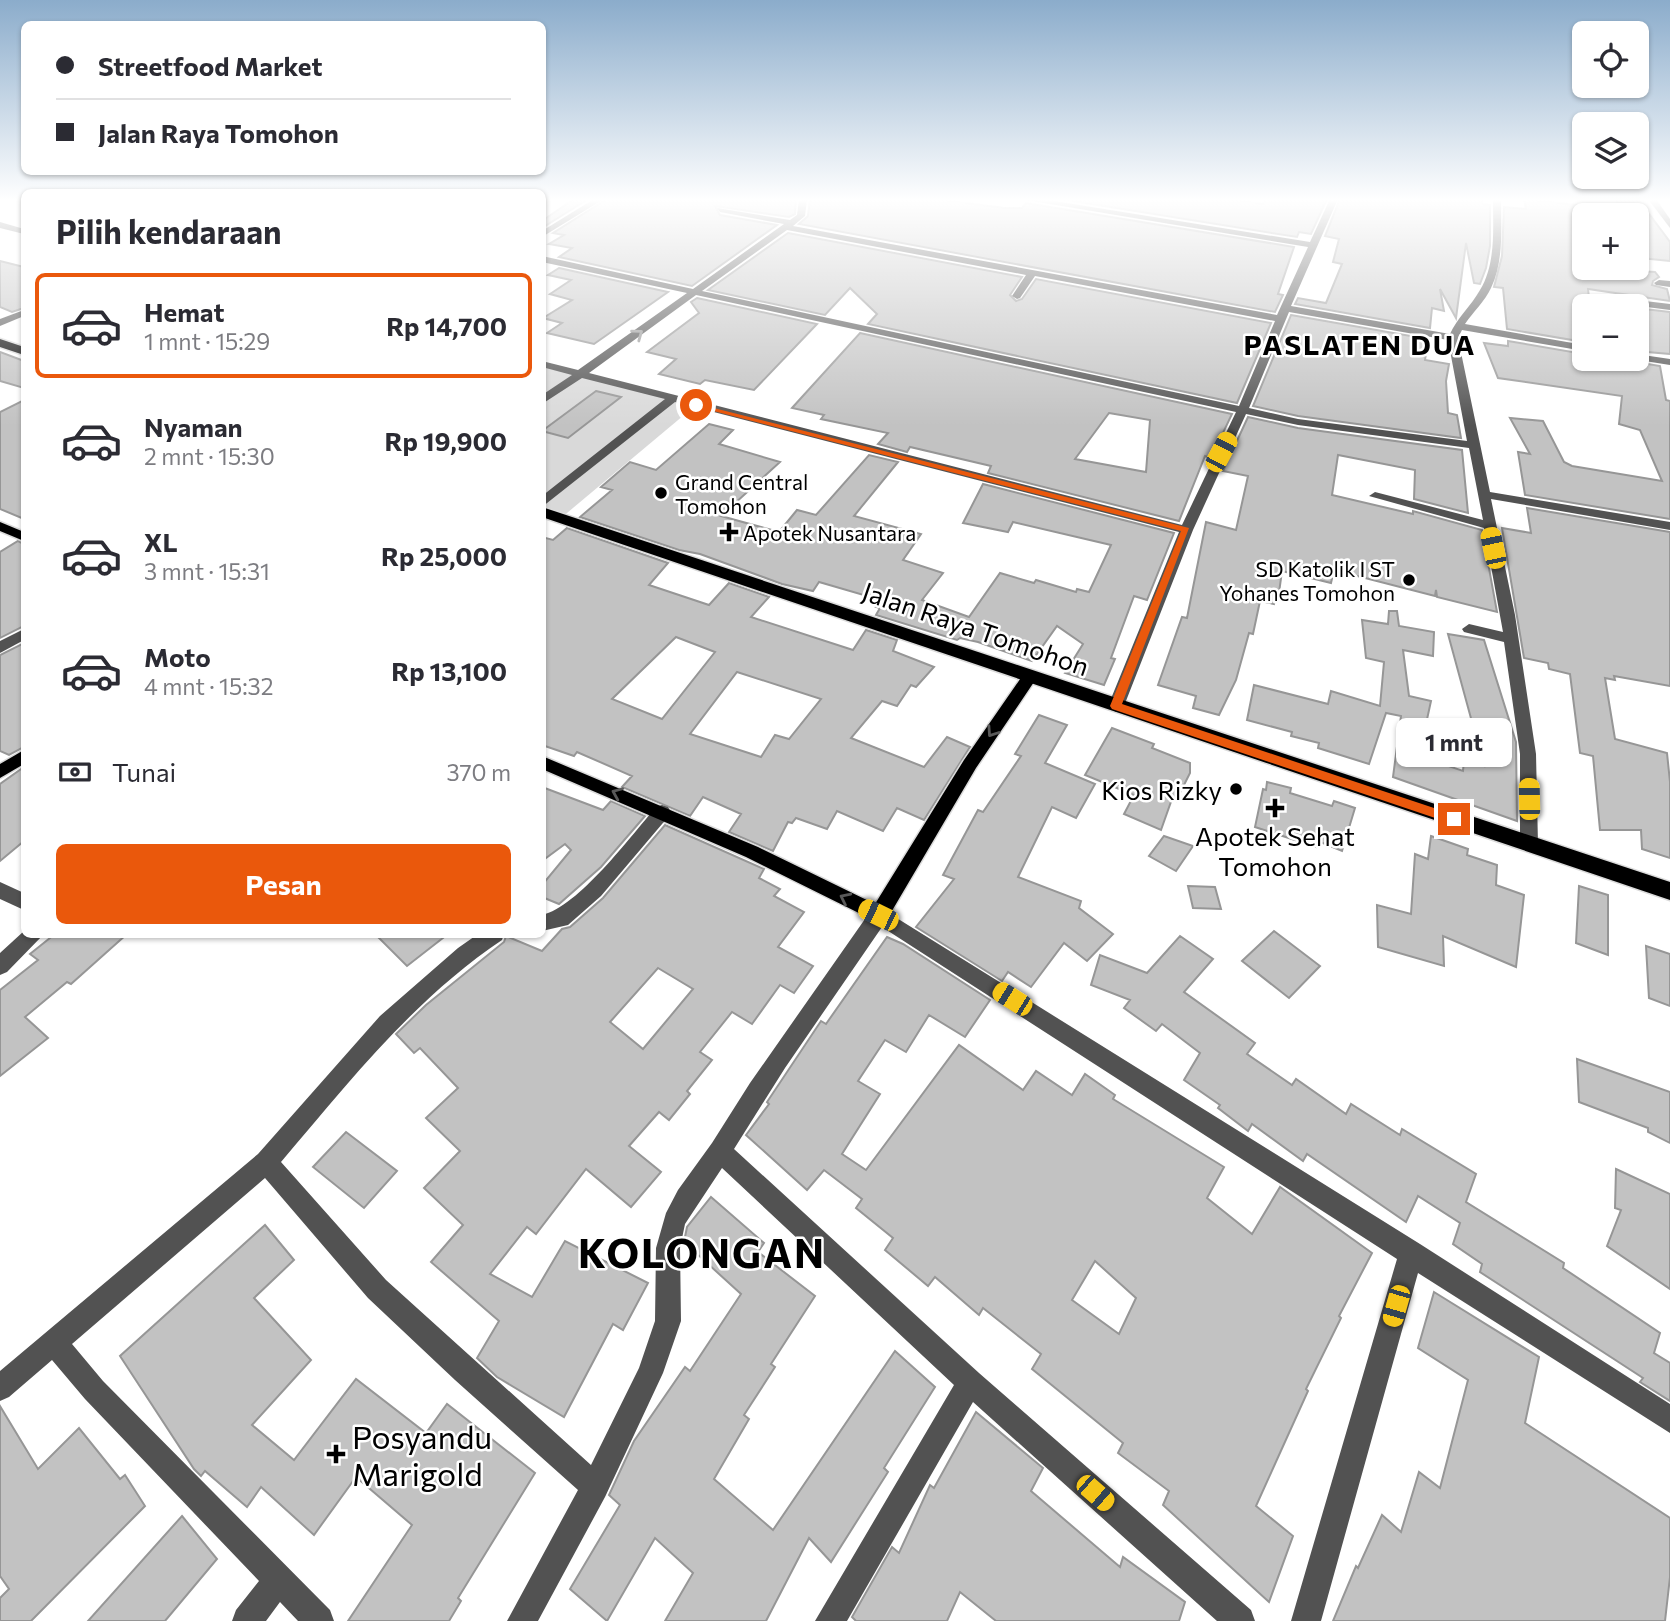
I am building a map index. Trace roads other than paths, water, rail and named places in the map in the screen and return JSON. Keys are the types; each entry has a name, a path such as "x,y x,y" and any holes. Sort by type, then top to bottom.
{"highway":[{"path":"0,343 21,350"},
{"name":"Jalan Raya Tomohon","path":"546,513 1670,891"}],"main road":[{"path":"0,526 21,536"},
{"path":"546,764 662,812 878,915 971,764 1030,676"},
{"path":"0,772 21,758"}],"street":[{"path":"615,275 1318,426 1474,445"},
{"path":"546,398 720,275"},
{"path":"1017,296 1031,275"},
{"path":"1042,275 1283,314 1572,346"},
{"path":"1116,706 1186,530 1243,410 1300,275"},
{"path":"1490,275 1486,288 1456,332 1482,494 1511,639 1528,754 1529,844"},
{"path":"1659,283 1670,284"},
{"path":"1649,304 1670,307"},
{"path":"0,323 21,314"},
{"path":"1649,359 1670,362"},
{"path":"546,365 1186,530"},
{"path":"546,500 672,399"},
{"path":"1482,494 1670,526"},
{"path":"1376,496 1489,525"},
{"path":"1469,629 1511,639"},
{"path":"0,648 21,636"},
{"path":"546,922 561,919 594,890 662,812"},
{"path":"0,890 21,900"},
{"path":"522,1621 595,1487 650,1373 668,1321 668,1248 674,1221 686,1198 720,1151 750,1098 830,988 878,915 1670,1420"},
{"path":"0,967 30,938"},
{"path":"0,1388 266,1162 387,1023 465,954 489,938"},
{"path":"720,1151 970,1382 1240,1621"},
{"path":"266,1162 377,1289 464,1371 595,1487"},
{"path":"1306,1621 1411,1254"},
{"path":"54,1342 94,1390 319,1621"},
{"path":"830,1621 970,1382"},
{"path":"247,1621 278,1580"}],"place":[{"name":"Grand Central Tomohon","path":"661,493"},
{"name":"Apotek Nusantara","path":"729,532"},
{"name":"SD Katolik I ST Yohanes Tomohon","path":"1409,580"},
{"name":"Kios Rizky","path":"1236,789"},
{"name":"Apotek Sehat Tomohon","path":"1275,808"},
{"name":"Posyandu Marigold","path":"336,1454"}],"district":[{"name":"PASLATEN DUA","path":"1360,344"},
{"name":"KOLONGAN","path":"702,1251"}]}
